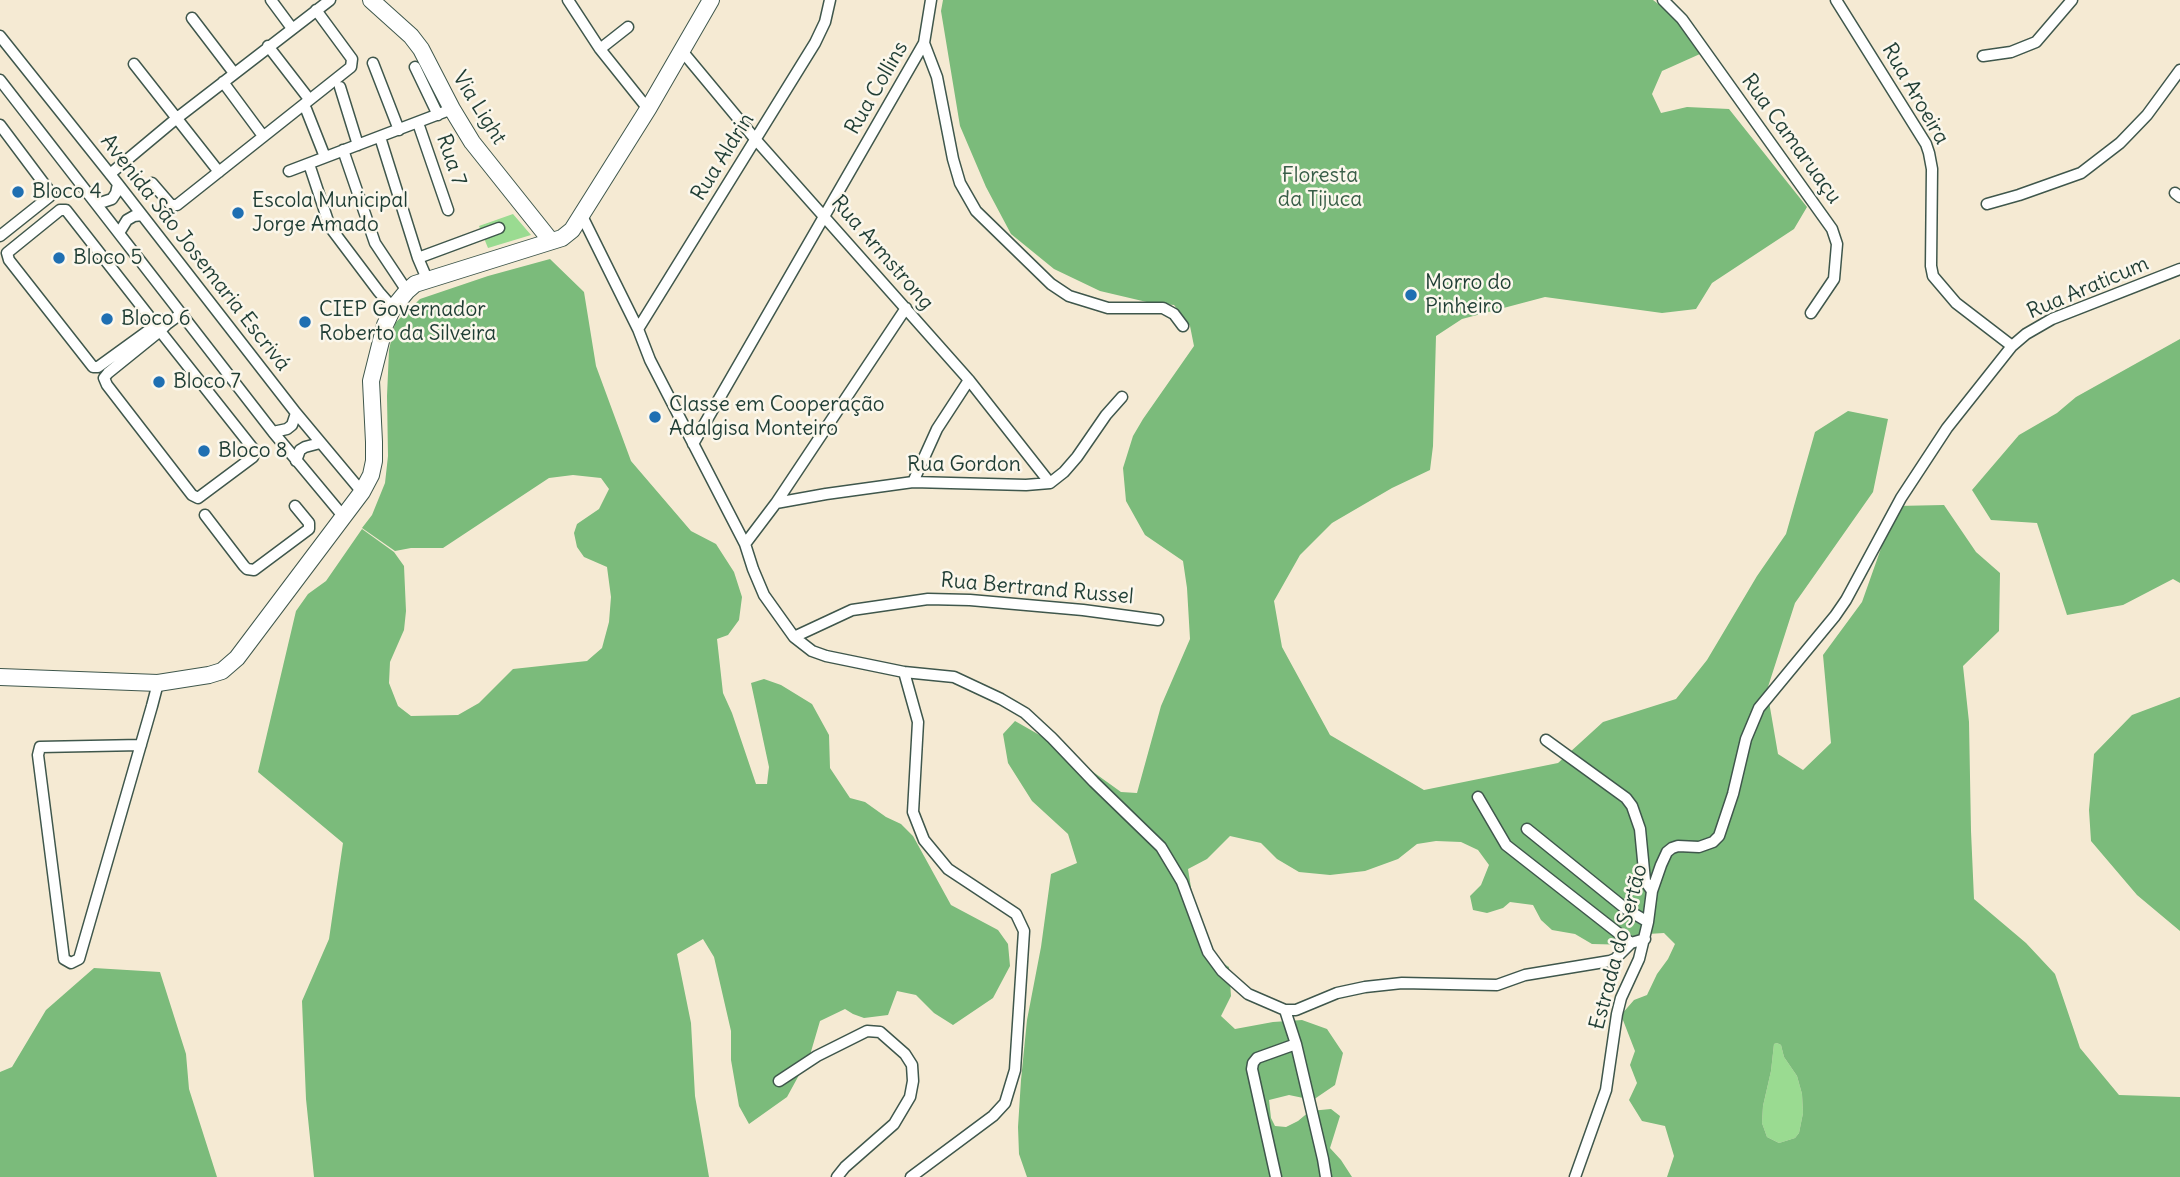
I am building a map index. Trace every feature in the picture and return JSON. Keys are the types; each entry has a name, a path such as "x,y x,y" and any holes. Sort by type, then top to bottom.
{"street":[{"path":"271,0 292,27"},
{"path":"110,174 292,27 330,0"},
{"name":"Via Light","path":"371,0 411,36 421,49 445,112 551,241"},
{"path":"568,0 600,49 648,109"},
{"path":"0,677 158,683 209,675 222,670 237,658 362,492 371,475 374,461 371,380 385,325 393,308 407,290 427,279 568,234 583,216 711,0"},
{"name":"Rua Aldrin","path":"638,329 815,43 825,22 830,0"},
{"path":"924,43 931,0"},
{"name":"Rua Camaruaçu","path":"1663,0 1682,19 1832,229 1837,244 1834,279 1811,313"},
{"name":"Rua Aroeira","path":"1836,0 1926,144 1932,169 1933,276 1956,303 2012,346"},
{"path":"1983,56 2011,52 2036,42 2072,0"},
{"path":"152,183 171,205 175,206 308,104 349,69 353,64 352,59 316,10"},
{"path":"192,18 234,73"},
{"path":"600,49 628,27"},
{"name":"Avenida São Josemaria Escrivá","path":"1,41 118,184 320,443 362,492"},
{"name":"Rua Collins","path":"693,444 924,43"},
{"name":"Rua Collins","path":"924,43 937,77 960,183 976,211 1051,284 1069,296 1108,308 1143,307 1169,310 1180,319 1183,326"},
{"path":"268,46 308,104 325,157"},
{"name":"Rua Armstrong","path":"682,51 756,140 969,380 1050,483"},
{"path":"373,63 399,130"},
{"path":"134,64 219,172"},
{"path":"289,171 445,112 415,67"},
{"path":"1987,204 2081,173 2129,134 2147,115 2180,70"},
{"path":"0,79 273,432 343,516"},
{"path":"223,82 263,136"},
{"path":"340,87 358,145"},
{"name":"Rua 7","path":"418,123 449,210"},
{"path":"0,125 51,193 0,236"},
{"path":"380,137 427,279"},
{"path":"343,150 375,243 407,290"},
{"path":"309,163 330,227 393,308"},
{"path":"97,204 112,199 118,184"},
{"path":"158,328 98,367 93,367 9,260 7,253 60,210 66,210 158,328 255,451 253,457 198,498 192,495 104,378 158,328 179,311"},
{"path":"119,233 127,220 142,215"},
{"path":"583,216 638,329 650,360 745,544 764,595 794,637 812,651 826,656 904,671 954,677 1025,713 1161,847 1182,882 1208,952 1222,971 1248,994 1285,1010 1296,1010 1338,993 1365,987 1402,983 1497,985 1525,975 1615,960 1631,943 1645,939"},
{"path":"418,258 499,228"},
{"name":"Rua Araticum","path":"2012,346 2026,334 2052,319 2180,269"},
{"path":"745,544 776,503 906,308"},
{"name":"Estrada do Sertão","path":"1575,1177 1606,1090 1621,998 1639,959 1648,922 1651,891 1667,852 1678,846 1704,845 1719,836 1733,794 1746,739 1759,708 1835,617 1901,498 1947,428 2012,346"},
{"path":"913,482 937,429 969,380"},
{"name":"Rua Gordon","path":"776,503 913,482 1026,485 1050,483 1077,457 1122,397"},
{"path":"273,432 288,429 296,413"},
{"path":"296,461 300,450 320,443"},
{"path":"205,515 244,566 250,570 256,569 307,532 309,523 295,506"},
{"path":"307,532 324,543"},
{"name":"Rua Bertrand Russel","path":"794,637 852,610 928,599 1021,604 1158,620"},
{"path":"904,671 918,722 913,812 924,840 948,869 1016,914 1024,931 1015,1070 1005,1103 993,1116 911,1177"},
{"path":"141,745 40,747 38,755 64,959 71,963 79,959 141,745 158,683"},
{"path":"1546,740 1626,798 1632,806 1640,829 1645,881 1651,891"},
{"path":"1478,797 1506,845 1631,943"},
{"path":"1527,829 1626,909 1648,922"},
{"path":"1285,1010 1324,1158 1326,1177"},
{"path":"779,1081 817,1056 867,1031 880,1032 905,1054 912,1065 910,1097 894,1124 837,1177"},
{"path":"1276,1177 1252,1069 1257,1058 1296,1045"}],"green space":[{"name":"Floresta da Tijuca","path":"943,0 1653,0 1673,15 1700,54 1662,71 1652,94 1661,113 1687,107 1729,109 1807,207 1794,229 1712,283 1696,309 1662,313 1545,297 1462,319 1436,336 1430,470 1392,488 1332,523 1300,555 1274,601 1282,647 1330,735 1424,790 1558,763 1603,722 1676,699 1707,660 1757,576 1786,534 1815,432 1848,411 1888,419 1873,492 1795,603 1767,690 1778,754 1803,770 1831,743 1823,655 1862,602 1896,506 1944,505 1976,552 2000,573 1999,631 1963,666 1969,722 1974,899 2026,943 2055,974 2080,1048 2119,1095 2180,1097 2180,1177 1667,1177 1674,1156 1665,1126 1642,1121 1629,1100 1637,1083 1630,1065 1635,1051 1621,1015 1634,1000 1647,995 1668,959 1675,944 1664,933 1648,934 1633,945 1592,944 1575,934 1552,930 1541,920 1533,905 1510,902 1503,908 1487,913 1473,910 1470,896 1481,885 1489,865 1478,850 1461,842 1436,841 1417,844 1398,859 1365,871 1330,875 1299,872 1277,859 1261,843 1230,836 1207,859 1188,869 1196,918 1211,956 1229,967 1231,996 1221,1016 1235,1029 1302,1020 1327,1029 1343,1053 1335,1085 1313,1100 1289,1095 1269,1100 1271,1118 1275,1126 1286,1127 1310,1111 1331,1109 1340,1116 1330,1148 1352,1177 1027,1177 1019,1154 1018,1127 1027,1020 1051,874 1077,863 1068,834 1032,801 1008,763 1003,734 1015,721 1050,741 1121,792 1137,793 1161,706 1190,639 1183,561 1145,535 1126,501 1123,468 1133,436 1194,346 1190,326 1174,305 1151,303 1100,291 1054,269 1011,234 986,187 960,126 941,11","holes":["1774,1044 1781,1045 1784,1057 1797,1076 1803,1113 1799,1133 1795,1138 1779,1143 1767,1137 1762,1123"]},
{"path":"513,214 531,235 488,248 479,226"},
{"path":"550,259 584,292 596,366 631,461 691,531 716,544 734,572 742,597 739,620 728,635 717,639 723,693 756,784 767,784 769,767 751,683 764,679 781,685 812,704 829,735 830,768 850,798 865,802 901,824 913,836 951,905 998,930 1008,944 1010,966 993,998 953,1025 934,1013 916,995 897,991 888,1015 864,1018 845,1009 820,1021 810,1055 787,1097 749,1124 739,1106 731,1060 731,1031 714,957 703,939 677,954 691,1023 695,1096 709,1177 314,1177 306,1099 302,1001 329,939 343,843 258,772 296,611 308,594 326,581 362,529 394,552 404,566 406,611 404,630 390,662 389,683 398,706 411,716 458,715 479,703 513,669 587,661 602,648 609,622 611,597 607,567 584,557 577,547 574,533 577,524 599,509 609,489 601,478 573,475 549,478 443,548 395,551 362,528 372,515 385,483 388,456 389,350 395,323 420,299"},
{"path":"2180,339 2180,583 2173,579 2123,605 2067,615 2037,523 1991,520 1972,490 2019,435 2057,413 2076,397"},
{"path":"2180,697 2180,931 2137,895 2091,841 2089,810 2094,754 2132,715"},
{"path":"94,968 160,972 186,1054 189,1089 217,1177 0,1177 0,1072 12,1067 46,1010"},
{"path":"1774,1044 1781,1045 1784,1057 1797,1076 1803,1113 1799,1133 1795,1138 1779,1143 1767,1137 1762,1123"}],"place":[{"name":"Bloco 4","path":"18,192"},
{"name":"Escola Municipal Jorge Amado","path":"238,213"},
{"name":"Bloco 5","path":"59,258"},
{"name":"Morro do Pinheiro","path":"1411,295"},
{"name":"Bloco 6","path":"107,319"},
{"name":"CIEP Governador Roberto da Silveira","path":"305,322"},
{"name":"Bloco 7","path":"159,382"},
{"name":"Classe em Cooperação Adalgisa Monteiro","path":"655,417"},
{"name":"Bloco 8","path":"204,451"}]}
